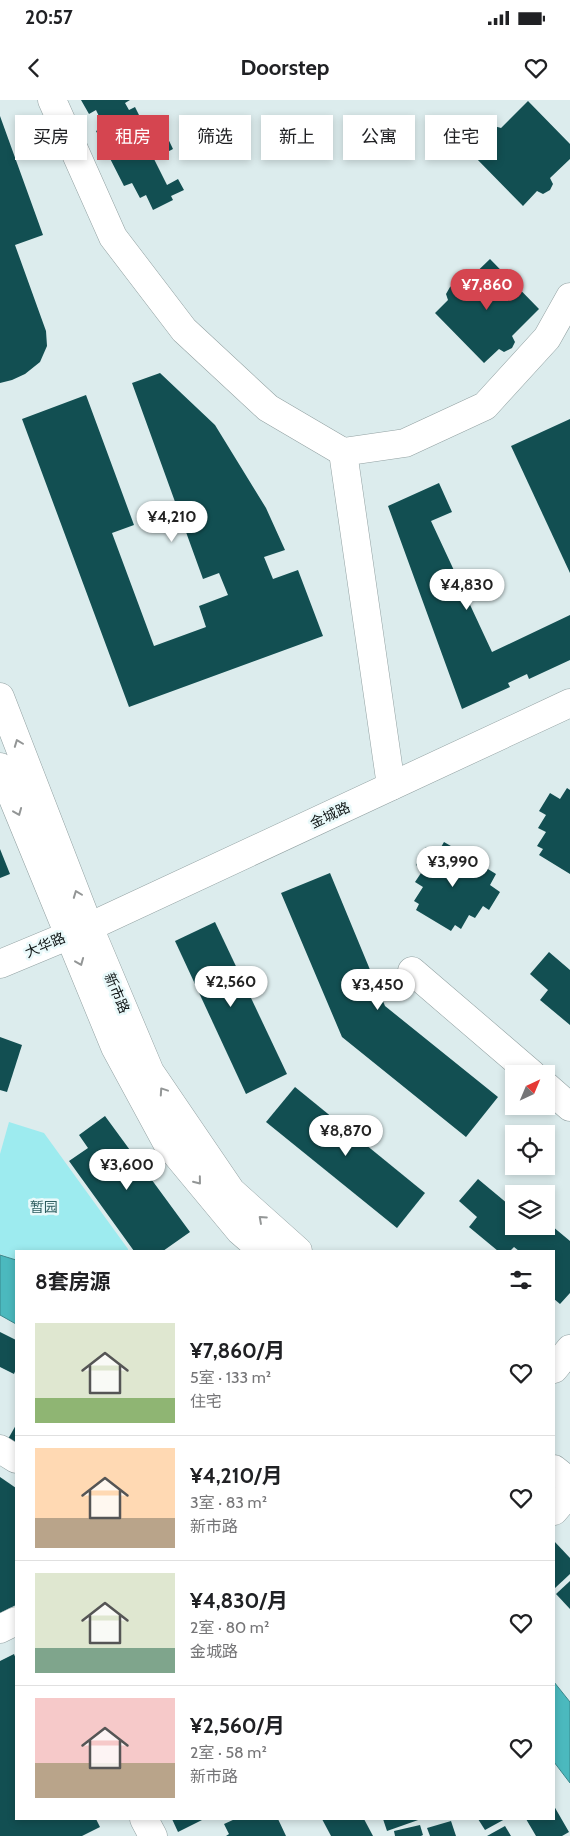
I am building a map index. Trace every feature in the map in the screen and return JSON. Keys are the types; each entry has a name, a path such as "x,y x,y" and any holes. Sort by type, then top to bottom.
{"street":[{"path":"52,100 113,237 184,330 268,408 343,452 405,444 485,406 547,338 570,297"},
{"path":"343,452 391,786"},
{"name":"新市路","path":"0,696 79,931 114,1047 167,1143 240,1232 262,1250"},
{"name":"金城路","path":"79,931 570,703"},
{"name":"新市路","path":"0,767 150,1072 231,1190 297,1250"},
{"name":"大华路","path":"0,964 79,931"},
{"path":"412,971 522,1065"},
{"path":"555,1094 570,1106"},
{"path":"555,1367 570,1349"},
{"path":"0,1449 15,1458"},
{"path":"555,1472 563,1500"},
{"path":"0,1629 15,1622"},
{"path":"145,1820 153,1836"}],"green space":[{"name":"暂园","path":"9,1122 44,1133 128,1250 15,1250 15,1260 0,1254 0,1154"}],"shaded area":[{"path":"0,1255 15,1260 15,1323 0,1315"},
{"path":"555,1683 570,1702 570,1783 555,1763"}],"building":[{"path":"81,100 130,100 125,103 129,110 135,107 139,115 98,115 96,110 89,114"},
{"path":"528,101 570,144 570,159 550,178 553,184 550,190 543,194 537,191 523,206 478,160 497,160 497,127 501,128"},
{"path":"0,116 43,235 15,245 46,331 47,346 40,362 25,374 0,383"},
{"path":"169,141 173,149 169,151"},
{"path":"111,160 154,160 167,185 178,179 184,190 171,196 173,200 153,210 146,195 140,198 132,183 124,186"},
{"path":"490,259 539,309 512,336 515,342 512,348 504,352 499,349 484,363 435,313 448,300 446,294 450,287 456,283 462,286"},
{"path":"160,373 215,425 266,508 285,550 264,557 273,579 298,570 323,636 129,707 22,419 86,395 134,525 112,533 154,646 206,627 199,606 228,595 219,573 203,579 132,383"},
{"path":"570,419 570,573 511,446"},
{"path":"439,483 452,512 431,521 492,652 570,615 570,660 529,679 527,674 508,683 510,687 462,709 388,506"},
{"path":"567,788 570,790 570,874 539,855 543,849 537,846 546,832 538,828 546,815 539,811 550,793 560,799"},
{"path":"444,842 463,853 457,862 470,869 475,861 496,874 490,885 500,892 489,910 483,906 475,918 469,915 461,929 455,925 451,931 416,910 419,904 414,901 423,887 415,882 423,870 416,865 426,847 437,854"},
{"path":"0,849 10,874 0,878"},
{"path":"330,873 385,1006 498,1097 466,1137 342,1037 281,893"},
{"path":"215,922 287,1074 246,1094 175,941"},
{"path":"549,952 570,970 570,1025 540,1000 548,990 530,974"},
{"path":"0,1037 22,1045 7,1092 0,1090"},
{"path":"295,1087 425,1193 397,1228 266,1122"},
{"path":"105,1116 190,1232 164,1250 133,1250 69,1161 88,1148 79,1135"},
{"path":"478,1179 505,1202 505,1235 555,1235 555,1228 570,1241 570,1293 560,1304 555,1300 555,1250 518,1250 514,1247 511,1250 497,1250 469,1227 477,1217 459,1201"},
{"path":"0,1332 15,1340 15,1372 14,1374 0,1367"},
{"path":"15,1427 15,1443 8,1439"},
{"path":"0,1477 15,1487 15,1606 0,1613"},
{"path":"555,1542 570,1558 570,1574 555,1588"},
{"path":"570,1581 570,1609 556,1594"},
{"path":"14,1654 15,1656 15,1820 96,1820 100,1827 82,1836 0,1836 0,1661"},
{"path":"555,1808 569,1832 562,1836 536,1836 527,1820 555,1820"},
{"path":"172,1820 202,1820 178,1832"},
{"path":"233,1820 278,1820 286,1836 226,1836 229,1834 224,1824"},
{"path":"323,1820 365,1820 373,1836 331,1836"},
{"path":"383,1820 418,1820 387,1831"},
{"path":"479,1820 503,1820 485,1830"},
{"path":"451,1821 456,1836 430,1836 427,1828"},
{"path":"420,1825 423,1835 421,1836 395,1836 394,1831"},
{"path":"505,1826 511,1836 487,1836"}]}
